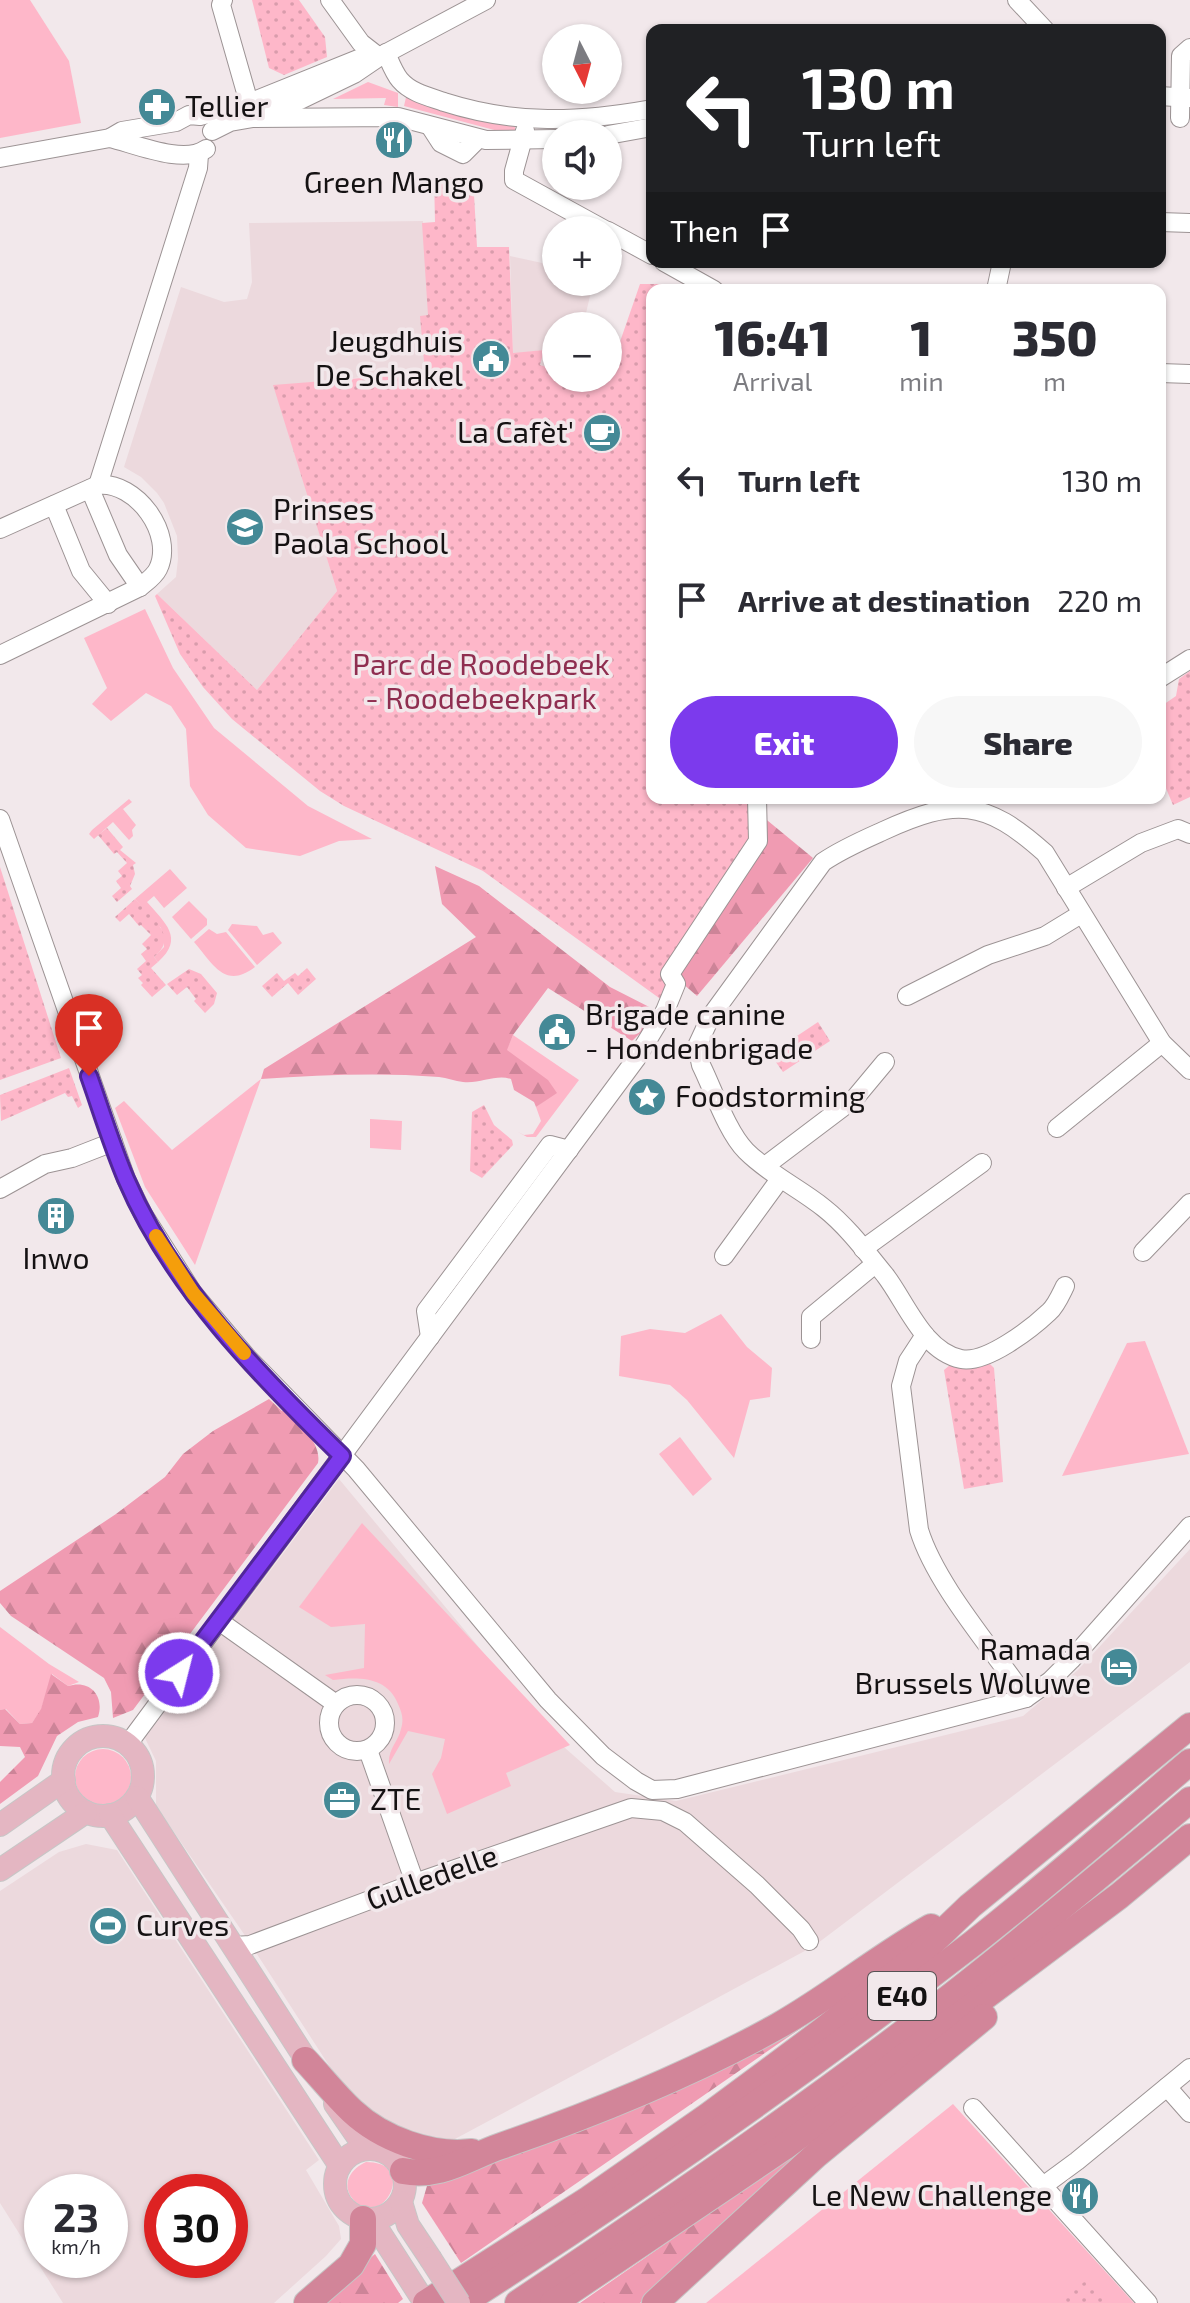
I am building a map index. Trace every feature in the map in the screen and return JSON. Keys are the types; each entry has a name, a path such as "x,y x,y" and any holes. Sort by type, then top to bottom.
{"highway":[{"name":"E40","path":"425,2303 589,2199 708,2116 907,1964 970,1906 1190,1726"},
{"name":"E40","path":"461,2303 601,2214 835,2047 974,1942 1190,1762"},
{"name":"E40","path":"518,2303 690,2188 832,2086 955,1993 1190,1800"},
{"name":"E40","path":"553,2303 784,2147 1119,1896 1190,1837"},
{"path":"655,2303 816,2155 1069,1948 1119,1896"},
{"path":"403,2171 435,2171 473,2160 492,2149 650,2089 776,2027 836,1992 911,1939 970,1906"},
{"path":"305,2060 352,2111 380,2131 450,2154 492,2149"},
{"path":"307,2303 351,2265 363,2244 367,2219"}],"main road":[{"path":"106,1736 128,1744 139,1757 143,1773 137,1797 127,1808 110,1815 86,1812 71,1799 64,1780 69,1755 81,1743 106,1736"},
{"path":"0,1825 64,1780"},
{"path":"137,1797 305,2060 366,2149"},
{"path":"0,1870 86,1812"},
{"path":"110,1815 340,2166"},
{"path":"425,2303 367,2219 345,2209 339,2200 335,2188 340,2166 350,2156 366,2149 388,2154 403,2171 405,2181 401,2202 408,2225 461,2303"},
{"path":"367,2219 388,2214 401,2202"}],"street":[{"path":"223,0 221,5 251,110"},
{"path":"330,0 361,43 382,55 401,81 417,93 463,108 526,120 607,117 646,110"},
{"path":"0,158 110,138 122,131 176,122 189,115 206,124 251,110 296,102 361,71 382,55 486,0"},
{"path":"1017,0 1039,24"},
{"path":"1185,118 1181,56 1190,48"},
{"path":"251,110 398,117 478,139 498,142 542,139"},
{"path":"526,120 514,180 580,216"},
{"path":"176,122 172,139 177,149 193,154"},
{"path":"110,138 172,154 193,154 209,145 206,124"},
{"path":"430,126 441,143 463,154 478,139"},
{"path":"622,132 646,128"},
{"path":"140,587 118,555 94,487 198,168 193,154"},
{"path":"1166,222 1190,223"},
{"path":"622,239 646,252"},
{"path":"675,268 703,284"},
{"path":"1166,373 1190,374"},
{"path":"0,529 94,487 112,483 131,493 146,507 162,551 158,569 140,587 0,655"},
{"path":"54,505 81,571 108,604"},
{"path":"1166,674 1190,659"},
{"path":"128,1744 636,1059 665,1011 676,984 670,974 758,841 757,804"},
{"path":"1065,1286 1052,1310 993,1353 975,1360 959,1359 941,1349 925,1335 863,1249 825,1209 780,1179 744,1149 701,1065 697,1046 711,1016 823,862 836,852 922,814 945,808 966,808 985,812 1018,829 1045,853 1162,1043 1190,1070"},
{"path":"0,819 126,1179 143,1214 193,1293 246,1356 356,1469 548,1700 603,1756 652,1790 695,1785 1026,1698 1050,1681 1071,1660 1190,1526"},
{"path":"1066,888 1141,843 1178,829 1190,834"},
{"path":"907,996 988,955 1045,936 1081,914"},
{"path":"1057,1128 1162,1043"},
{"path":"765,1166 855,1098 885,1062"},
{"path":"0,1189 45,1164 72,1158 113,1142"},
{"path":"863,1249 982,1163"},
{"path":"724,1256 780,1179"},
{"path":"1143,1252 1190,1203"},
{"path":"811,1339 811,1317 875,1264"},
{"path":"925,1335 908,1361 901,1386 919,1530 925,1549 960,1605 1026,1698"},
{"path":"219,1621 336,1704"},
{"path":"360,1695 373,1699 386,1718 384,1733 368,1750 351,1751 343,1748 333,1737 329,1720 336,1704 347,1697 360,1695"},
{"path":"368,1750 415,1883"},
{"name":"Gulledelle","path":"234,1946 250,1945 415,1883 631,1808 663,1811 685,1822 757,1885 809,1941"},
{"path":"1043,2186 1190,2068"},
{"path":"1167,2087 1190,2113"},
{"path":"973,2108 1148,2303"}],"shaded area":[{"path":"423,221 432,370 274,386 337,591 257,690 157,594 176,577 177,536 157,493 141,477 124,467 181,287 224,302 247,299 252,282 249,223"},
{"path":"510,256 542,263 542,296 590,296 586,312 542,312 542,350 513,354"},
{"path":"339,1479 556,1740 615,1792 676,1801 1023,1716 1078,1670 1190,1549 1190,1662 814,1946 440,2147 359,2112 246,1937 156,1806 156,1761 145,1738"},
{"path":"86,1844 117,1850 319,2160 306,2170 339,2226 341,2239 274,2303 63,2303 47,2278 128,2278 128,2174 24,2174 24,2241 0,2203 0,1891 59,1852"}],"green space":[{"path":"0,0 30,0 69,61 81,123 0,138"},
{"path":"252,0 299,0 325,37 327,57 284,75 269,68"},
{"path":"368,82 398,93 398,107 384,105 386,98 333,99"},
{"path":"407,93 515,124 515,135 404,106"},
{"name":"Parc de Roodebeek - Roodebeekpark","path":"434,177 473,177 477,247 509,247 513,353 542,350 542,392 622,392 622,336 640,284 646,284 646,804 752,804 753,838 667,974 666,1003 483,871 344,806 320,791 232,719 203,687 180,654 155,596 157,594 257,690 337,591 273,385 425,373 420,316 428,315 422,223 435,222"},
{"path":"145,609 173,668 214,728 308,806 372,839 339,841 300,856 246,848 208,815 190,786 186,729 171,706 146,693 111,721 92,704 107,688 84,638"},
{"path":"1190,671 1190,797 1173,805 1166,788 1166,703 1176,696 1179,679"},
{"path":"129,799 132,802 123,809 136,825 129,840 113,822 94,839 89,834 92,830"},
{"path":"762,816 813,858 697,996 674,976"},
{"path":"107,828 123,847 120,850 136,863 133,865 132,889 117,902 112,896 121,888 116,881 122,876 118,871 127,863 117,852 114,854 98,835"},
{"path":"435,866 479,886 610,987 661,1013 632,1041 548,988 513,1035 507,1050 548,1080 557,1093 536,1107 534,1102 514,1090 511,1079 505,1078 469,1082 395,1075 261,1079 264,1069 476,937 442,904"},
{"path":"0,867 61,1058 0,1080"},
{"path":"170,869 187,888 164,908 154,896 147,902 166,924 171,938 166,953 158,962 154,957 164,947 161,928 135,899"},
{"path":"135,899 164,934 161,949 154,957 158,962 151,968 166,985 152,997 141,985 143,983 138,978 142,975 137,969 146,961 141,954 147,949 142,944 151,935 129,914 120,922 115,917"},
{"path":"189,901 207,919 207,925 191,939 172,917"},
{"path":"232,924 257,926 263,935 273,932 282,943 257,965 228,930"},
{"path":"209,929 217,934 226,932 255,967 235,976 220,971 194,942"},
{"path":"307,968 316,979 298,995 288,983 272,997 262,986 277,973 284,981 295,973 298,976"},
{"path":"189,969 201,974 217,993 214,1004 205,1013 187,987 177,995 167,984"},
{"path":"818,1022 830,1041 783,1072 770,1054"},
{"path":"513,1035 579,1080 536,1137 527,1137 518,1132 533,1134 541,1121 536,1107 556,1092 506,1051"},
{"path":"69,1068 82,1105 78,1108 72,1096 68,1097 65,1093 1,1121 0,1095"},
{"path":"261,1079 195,1265 145,1187 115,1108 124,1101 172,1150"},
{"path":"484,1105 494,1125 512,1140 513,1145 482,1178 470,1171 472,1112"},
{"path":"370,1119 402,1121 401,1150 370,1148"},
{"path":"721,1314 747,1347 772,1368 770,1397 750,1400 734,1458 687,1400 670,1385 619,1376 621,1336 650,1329 685,1333"},
{"path":"1145,1341 1189,1454 1062,1476 1127,1343"},
{"path":"990,1364 994,1368 1003,1482 964,1489 944,1370 950,1365 966,1369"},
{"path":"269,1399 282,1411 285,1410 308,1434 316,1448 318,1463 133,1710 113,1718 111,1692 104,1678 11,1616 0,1603 0,1591 116,1514 165,1477 183,1454 213,1431"},
{"path":"680,1437 712,1479 693,1496 659,1454"},
{"path":"362,1523 570,1745 506,1773 511,1786 447,1814 432,1774 441,1758 445,1739 408,1731 389,1764 402,1722 401,1710 393,1695 387,1688 371,1680 333,1680 325,1675 364,1668 365,1624 331,1627 299,1607"},
{"path":"0,1627 79,1682 68,1686 52,1674 41,1710 32,1723 20,1724 6,1709 0,1710"},
{"path":"51,1674 68,1686 83,1685 94,1691 99,1702 98,1717 78,1722 57,1736 38,1776 0,1804 0,1782 25,1757 20,1747 0,1746 0,1710 5,1709 20,1724 32,1723 41,1709"},
{"path":"103,1749 123,1757 131,1777 123,1797 103,1805 83,1797 75,1777 83,1757"},
{"path":"849,1995 461,2263 422,2203 429,2179"},
{"path":"953,2104 1134,2303 706,2303"},
{"path":"865,2105 640,2303 580,2303"},
{"path":"366,2162 383,2165 391,2173 393,2183 383,2203 373,2208 362,2207 352,2198 348,2187 353,2172"},
{"path":"375,2254 403,2299 398,2303 318,2303"},
{"path":"1090,2278 1109,2303 1053,2303"}],"slow traffic":[{"path":"156,1236 193,1293 244,1353"}],"place":[{"name":"Tellier","path":"157,107"},
{"name":"Green Mango","path":"394,140"},
{"name":"Jeugdhuis De Schakel","path":"491,359"},
{"name":"La Cafèt'","path":"602,433"},
{"name":"Prinses Paola School","path":"245,527"},
{"name":"Brigade canine - Hondenbrigade","path":"557,1032"},
{"name":"Foodstorming","path":"647,1097"},
{"name":"Inwo","path":"56,1216"},
{"name":"Ramada Brussels Woluwe","path":"1119,1667"},
{"name":"ZTE","path":"342,1800"},
{"name":"Curves","path":"108,1926"},
{"name":"Le New Challenge","path":"1080,2196"}],"route":[{"path":"89,1076 126,1179 166,1253 193,1293 246,1356 342,1456 179,1673"}]}
